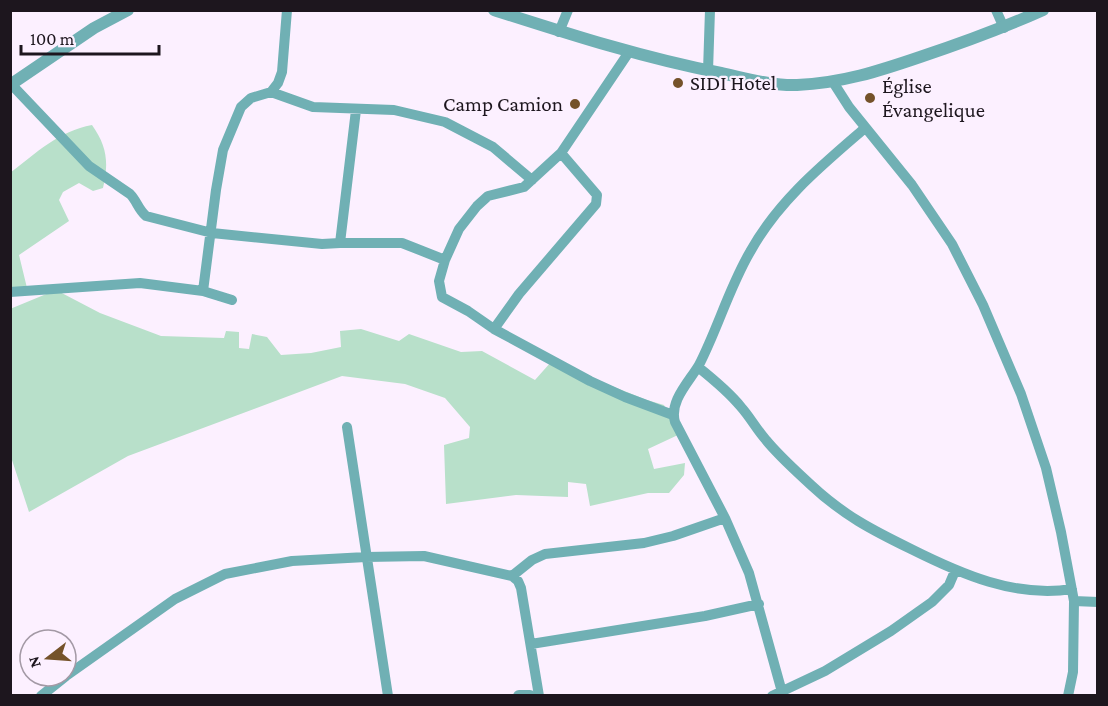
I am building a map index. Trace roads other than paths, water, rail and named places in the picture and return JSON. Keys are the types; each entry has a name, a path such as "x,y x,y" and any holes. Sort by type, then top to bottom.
{"street":[{"path":"128,10 94,28 11,85 89,166 130,194 138,210 146,216 212,233 322,244 402,243 445,260"},
{"path":"271,92 282,72 287,10"},
{"path":"494,10 629,52 708,71 794,85 860,77 1004,28 1043,10"},
{"path":"559,32 568,10"},
{"path":"708,71 710,10"},
{"path":"996,10 1004,28"},
{"path":"629,52 561,153 524,187 488,196 459,229 445,260 439,281 442,297 494,329 590,381 673,415 725,518 749,573 759,604 777,694 825,671 891,631 932,602 948,585 955,571"},
{"path":"833,82 865,128 912,185 952,244 983,305 1021,394 1046,468 1074,601 1073,672 1068,696"},
{"path":"203,291 216,190 224,150 241,106 251,98 271,92 313,107 394,110 445,122 493,147 532,180"},
{"path":"340,243 356,110"},
{"path":"673,415 686,381 698,367 727,296 750,250 779,208 810,175 865,128"},
{"path":"494,329 519,294 596,204 597,195 561,153"},
{"path":"10,292 140,283 203,291 232,300"},
{"path":"698,367 741,406 766,441 837,509 856,522 955,571 1004,586 1056,591 1072,589"},
{"path":"347,427 388,696"},
{"path":"512,576 532,560 545,554 644,543 673,536 725,518"},
{"path":"78,668 175,599 225,574 292,561 424,556 512,576 518,581 539,696"},
{"path":"1074,601 1098,602"},
{"path":"531,644 705,616 759,604"},
{"path":"519,696 530,696"}],"place":[{"name":"SIDI Hotel","path":"678,83"},
{"name":"Église Évangelique","path":"870,98"},
{"name":"Camp Camion","path":"575,104"}]}
